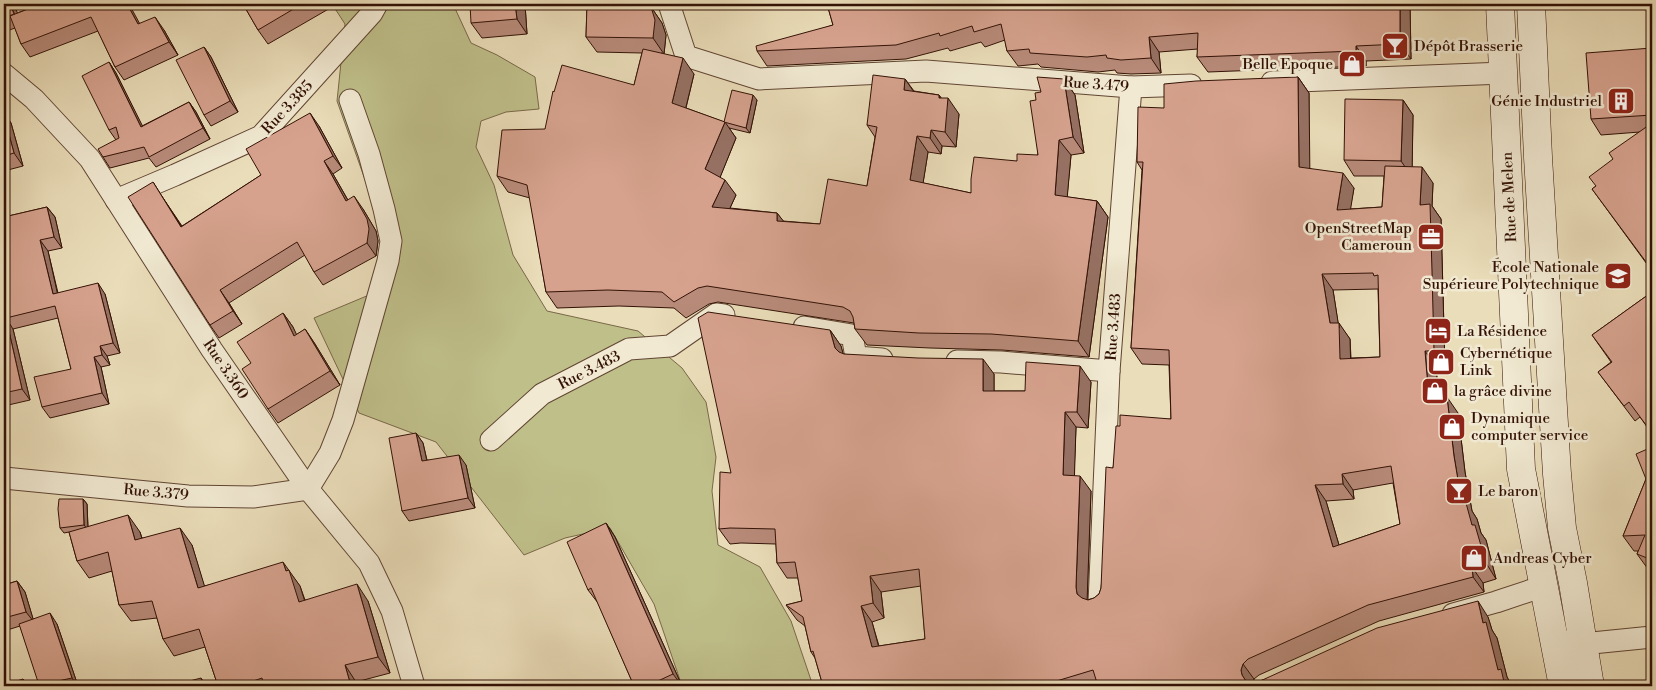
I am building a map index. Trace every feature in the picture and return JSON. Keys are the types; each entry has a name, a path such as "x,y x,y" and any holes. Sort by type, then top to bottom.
{"main road":[{"name":"Rue de Melen","path":"1500,4 1521,469 1563,686"},
{"name":"Rue de Melen","path":"1531,4 1557,474 1562,528 1590,686"}],"street":[{"name":"Rue 3.385","path":"116,200 261,136 360,27 377,4"},
{"name":"Rue 3.479","path":"669,4 686,56 759,79 926,70 1132,87 1210,84"},
{"path":"1249,83 1504,73"},
{"name":"Rue 3.360","path":"4,74 34,99 90,159 212,350 308,488 369,564 392,611 414,686"},
{"name":"Rue 3.483","path":"939,361 1001,362 1109,371 1132,87"},
{"path":"308,488 330,453 343,420 388,261 391,241 369,154 350,100"},
{"name":"Rue 3.483","path":"492,440 542,394 629,349 670,346 716,314 745,318"},
{"path":"783,324 852,335 856,357 903,360"},
{"path":"1099,603 1109,371"},
{"name":"Rue 3.379","path":"4,478 188,496 253,497 308,488"},
{"path":"1431,620 1544,586"},
{"path":"1554,639 1582,644 1652,637"}],"green space":[{"path":"332,4 453,4 471,43 497,55 535,77 539,109 506,112 481,121 476,147 494,185 513,255 547,311 638,331 682,368 706,402 716,457 712,491 718,545 760,567 791,621 813,686 682,686 654,604 610,528 565,538 524,555 436,442 359,413 314,318 381,290 388,244 337,101 345,24"}],"building":[{"path":"4,4 10,4 14,14 4,18"},
{"path":"41,4 127,4 138,24 155,17 169,42 115,67 91,17 21,44 10,16"},
{"path":"243,4 302,4 258,30"},
{"path":"470,4 515,4 517,19 471,23"},
{"path":"587,4 633,4 633,7 651,7 655,20 653,38 586,37"},
{"path":"827,4 1400,4 1400,44 1356,46 1356,51 1197,57 1198,33 1149,37 1151,58 1121,60 1107,58 1106,55 1087,57 1030,53 1029,49 1007,51 1001,24 974,32 972,26 940,36 939,33 896,45 757,51 756,46 833,25"},
{"path":"1645,4 1652,4 1652,14"},
{"path":"204,47 230,101 204,115 176,60"},
{"name":"Génie Industriel","path":"1652,48 1652,115 1591,119 1586,53"},
{"path":"643,49 683,58 672,103 725,122 705,169 725,180 712,207 777,213 777,221 820,224 828,179 867,186 877,127 867,125 873,75 905,79 904,90 939,95 939,98 948,98 945,132 931,130 930,138 917,136 910,180 971,193 974,157 1017,161 1017,154 1038,155 1030,101 1036,100 1035,93 1041,92 1037,77 1064,79 1073,137 1059,140 1055,195 1097,201 1078,341 991,334 919,333 855,329 850,311 843,307 707,286 698,288 674,302 662,292 608,290 546,292 527,185 497,176 502,130 545,129 553,91 562,65 634,85"},
{"path":"109,62 141,127 189,102 203,128 149,157 144,147 103,157 98,149 119,138 116,127 109,130 82,76"},
{"path":"1298,77 1299,167 1343,173 1337,210 1382,207 1385,166 1422,167 1420,205 1430,204 1434,351 1425,351 1429,399 1447,397 1462,504 1466,503 1472,525 1475,525 1486,563 1472,567 1473,577 1368,605 1248,659 1243,664 1242,675 1246,681 1258,682 1377,628 1478,601 1483,623 1486,622 1498,670 1501,669 1505,686 1098,686 1093,670 1040,686 823,686 813,651 811,652 803,617 786,605 802,601 795,562 777,563 775,529 719,529 720,472 731,473 698,318 708,312 830,330 835,348 844,354 983,359 983,391 1025,391 1026,362 1080,366 1077,412 1065,412 1063,475 1080,476 1076,587 1077,594 1082,598 1088,600 1094,598 1099,594 1101,588 1106,467 1113,468 1116,426 1120,426 1120,415 1171,419 1169,350 1131,348 1143,162 1137,162 1138,107 1164,108 1164,84","holes":["1373,273 1374,276 1378,275 1380,357 1340,359 1339,323 1330,323 1322,274","1391,466 1400,524 1333,547 1315,485 1343,484 1342,474","919,569 925,639 872,647 861,606 873,603 870,576"]},
{"path":"732,90 753,95 746,128 724,122"},
{"path":"1345,99 1403,100 1401,161 1344,160"},
{"path":"310,113 333,156 324,161 346,201 354,196 367,219 369,229 367,243 314,272 297,242 220,290 233,311 210,325 128,197 153,182 181,227 261,175 246,149"},
{"path":"4,116 14,153 4,156"},
{"path":"1652,123 1652,270 1592,189 1596,186 1589,177 1613,159 1609,153"},
{"path":"47,207 54,237 40,240 53,294 98,283 113,343 100,346 102,355 94,357 102,393 42,407 34,377 71,369 55,306 6,318 22,389 4,393 4,217"},
{"path":"1652,292 1652,433 1629,402 1624,406 1598,372 1612,362 1592,335"},
{"path":"283,313 294,336 305,329 330,371 268,409 242,369 251,363 237,342"},
{"path":"416,433 422,461 459,455 468,498 402,511 389,438"},
{"path":"1652,447 1652,560 1637,554 1645,535 1623,536 1646,479 1636,454"},
{"path":"59,499 83,499 84,525 60,528"},
{"path":"128,515 135,540 180,528 198,588 283,562 286,571 289,570 299,602 357,584 378,657 345,665 351,686 264,686 262,678 239,686 218,686 199,629 163,639 152,601 119,605 108,552 77,561 69,532"},
{"path":"606,523 673,674 647,686 634,686 591,588 588,590 567,542"},
{"path":"17,581 26,612 4,618 4,585"},
{"path":"50,613 72,678 39,685 19,624"},
{"path":"201,678 203,686 171,686"},
{"path":"23,679 25,686 4,686 4,685"}],"place":[{"name":"Dépôt Brasserie","path":"1395,46"},
{"name":"Belle Epoque","path":"1352,64"},
{"name":"Génie Industriel","path":"1621,101"},
{"name":"OpenStreetMap Cameroun","path":"1431,237"},
{"name":"École Nationale Supérieure Polytechnique","path":"1618,276"},
{"name":"La Résidence","path":"1438,331"},
{"name":"Cybernétique Link","path":"1441,362"},
{"name":"la grâce divine","path":"1435,391"},
{"name":"Dynamique computer service","path":"1452,427"},
{"name":"Le baron","path":"1459,491"},
{"name":"Andreas Cyber","path":"1474,558"}]}
